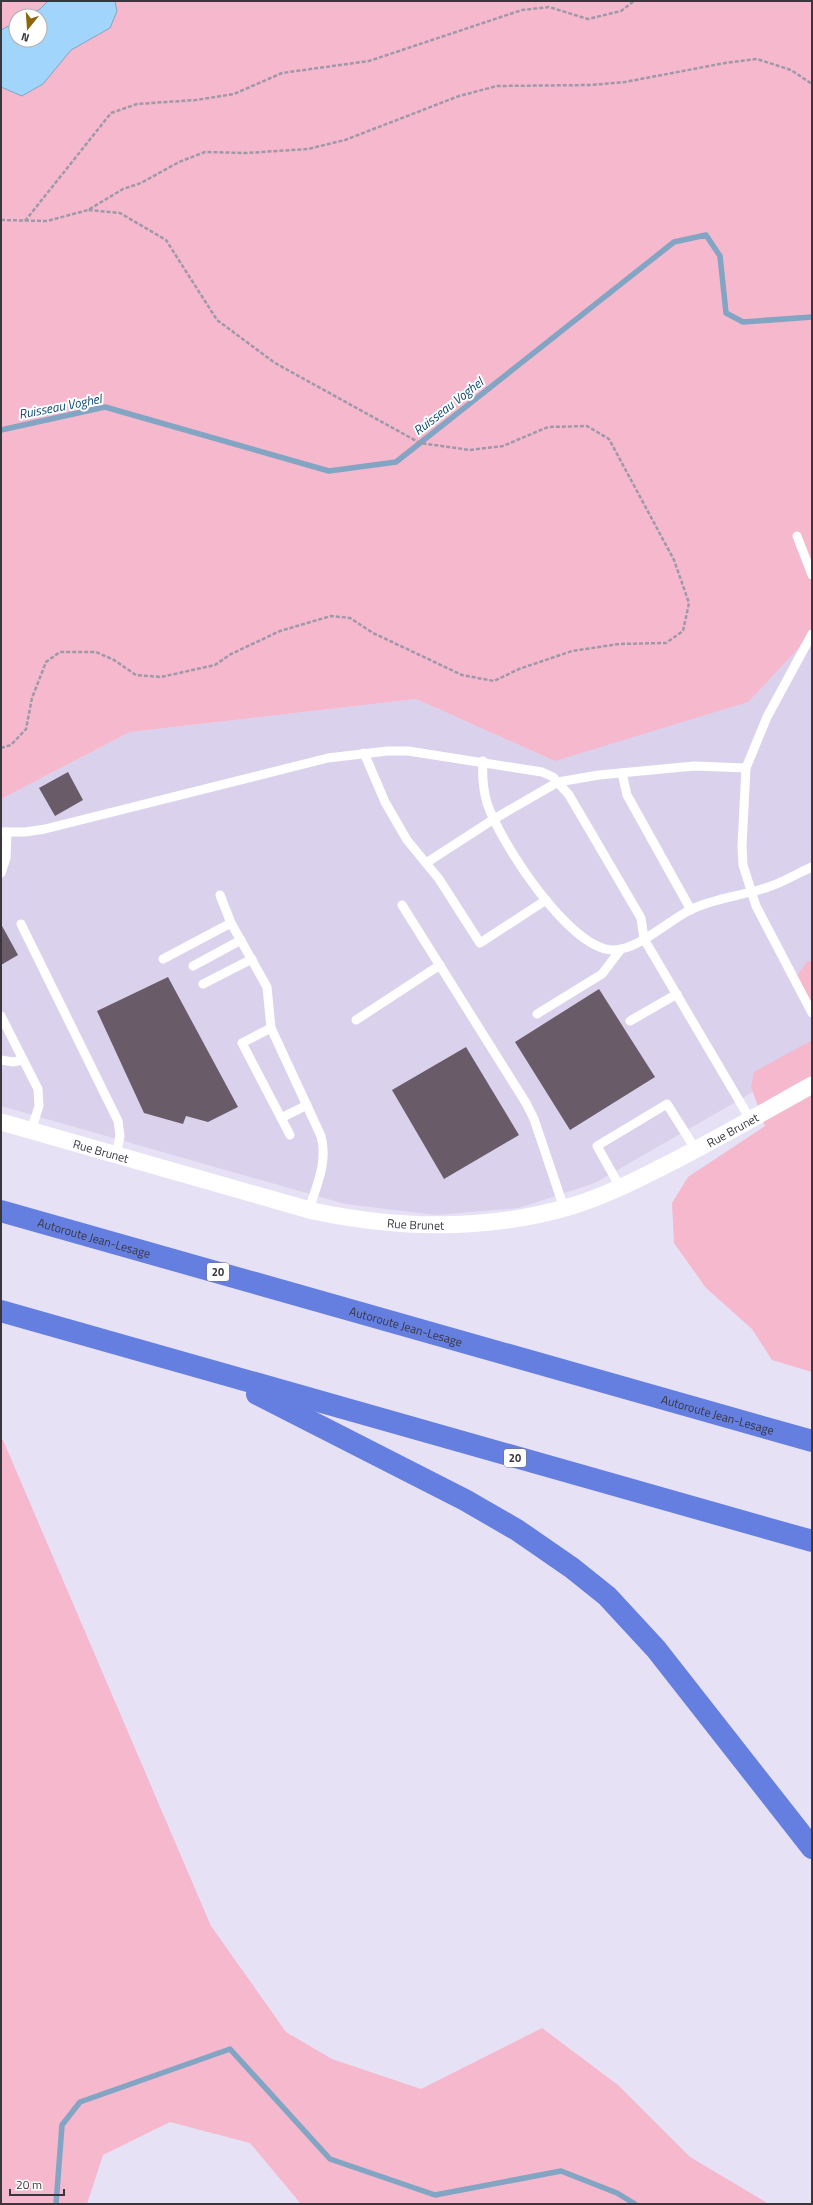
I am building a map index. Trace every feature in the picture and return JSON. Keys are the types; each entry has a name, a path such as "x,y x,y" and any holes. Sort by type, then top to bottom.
{"highway":[{"name":"Autoroute Jean-Lesage","path":"1,1210 812,1441"},
{"name":"20","path":"1,1311 812,1541"},
{"path":"219,1374 465,1500 517,1530 572,1568 607,1596 652,1644 812,1848"}],"street":[{"name":"Rue Brunet","path":"1,1122 309,1210 386,1222 433,1225 503,1221 564,1208 620,1187 696,1150 812,1085"}],"lane":[{"path":"797,536 812,575"},
{"path":"812,634 767,717 746,768 742,846 743,865 750,891 812,1013"},
{"path":"1,873 6,858 4,832 24,832 45,829 328,758 364,753 408,751 483,761 542,772 558,782 568,795 641,918 644,939 750,1119"},
{"path":"364,753 385,802 407,840 439,879 480,943 546,900"},
{"path":"483,761 483,786 487,804 518,862 556,913 594,944 602,948 621,949 644,939 691,910 720,898 770,887 812,867"},
{"path":"426,863 494,819 558,782 622,773 694,766 746,768"},
{"path":"622,773 627,795 691,910"},
{"path":"220,895 232,923 267,987 271,1028 321,1136 324,1152 323,1164 309,1210"},
{"path":"402,904 534,1119 564,1208"},
{"path":"163,959 232,923"},
{"path":"21,924 118,1121 120,1136 116,1155"},
{"path":"193,966 241,940"},
{"path":"537,1014 602,974 621,949"},
{"path":"203,984 252,959"},
{"path":"356,1020 440,965"},
{"path":"630,1022 677,994"},
{"path":"1,1016 38,1089 40,1098 32,1131"},
{"path":"271,1028 242,1043 290,1135"},
{"path":"1,1060 13,1062 24,1060"},
{"path":"620,1187 597,1146 667,1104 696,1150"},
{"path":"281,1118 307,1105"}],"path":[{"path":"25,221 111,113 137,104 234,94 282,73 369,61 522,10 549,7 588,19 621,11 634,1"},
{"path":"1,220 47,221 88,210 123,189 142,183 179,162 205,152 246,153 308,149 345,140 459,96 497,86 611,83 725,62 757,59 791,70 812,84"},
{"path":"1,748 11,745 26,729 32,698 46,662 60,652 96,652 114,660 136,676 162,677 215,665 231,654 280,631 331,616 350,618 373,633 462,675 494,681 519,669 572,652 619,644 666,643 683,631 689,603 674,560 609,439 587,426 548,427 503,446 470,450 420,443 275,363 217,320 166,240 120,213 88,210"}],"shaded area":[{"path":"1,1 812,1 812,634 748,702 555,761 416,699 130,732 1,799"},
{"path":"812,634 812,1058 595,1183 519,1208 436,1215 345,1204 1,1106 1,799 130,732 416,699 555,761"},
{"path":"807,961 812,961 812,1013 797,976"},
{"path":"812,1040 812,1372 772,1360 752,1329 706,1288 674,1243 672,1203 688,1177 765,1126 751,1087 754,1072"},
{"path":"1,1439 3,1440 211,1926 286,2032 332,2059 421,2089 542,2028 618,2085 690,2157 769,2204 301,2204 250,2143 170,2122 103,2155 87,2204 1,2204"}],"water":[{"path":"48,1 115,1 117,11 110,28 71,50 43,84 22,96 1,87 1,30 8,26 8,48 48,48 48,8 41,8"}],"building":[{"path":"68,772 83,800 55,816 39,788"},
{"path":"1,924 18,955 1,965"},
{"path":"168,977 238,1107 208,1122 186,1116 183,1124 144,1113 97,1011"},
{"path":"599,989 655,1077 570,1130 515,1042"},
{"path":"466,1047 519,1135 444,1179 392,1090"}],"waterway":[{"name":"Ruisseau Voghel","path":"1,430 105,407 329,471 396,462 674,242 706,235 720,256 726,313 743,322 812,317"},
{"path":"56,2204 62,2125 80,2102 230,2049 330,2159 435,2195 561,2171 617,2193 635,2204"}]}
